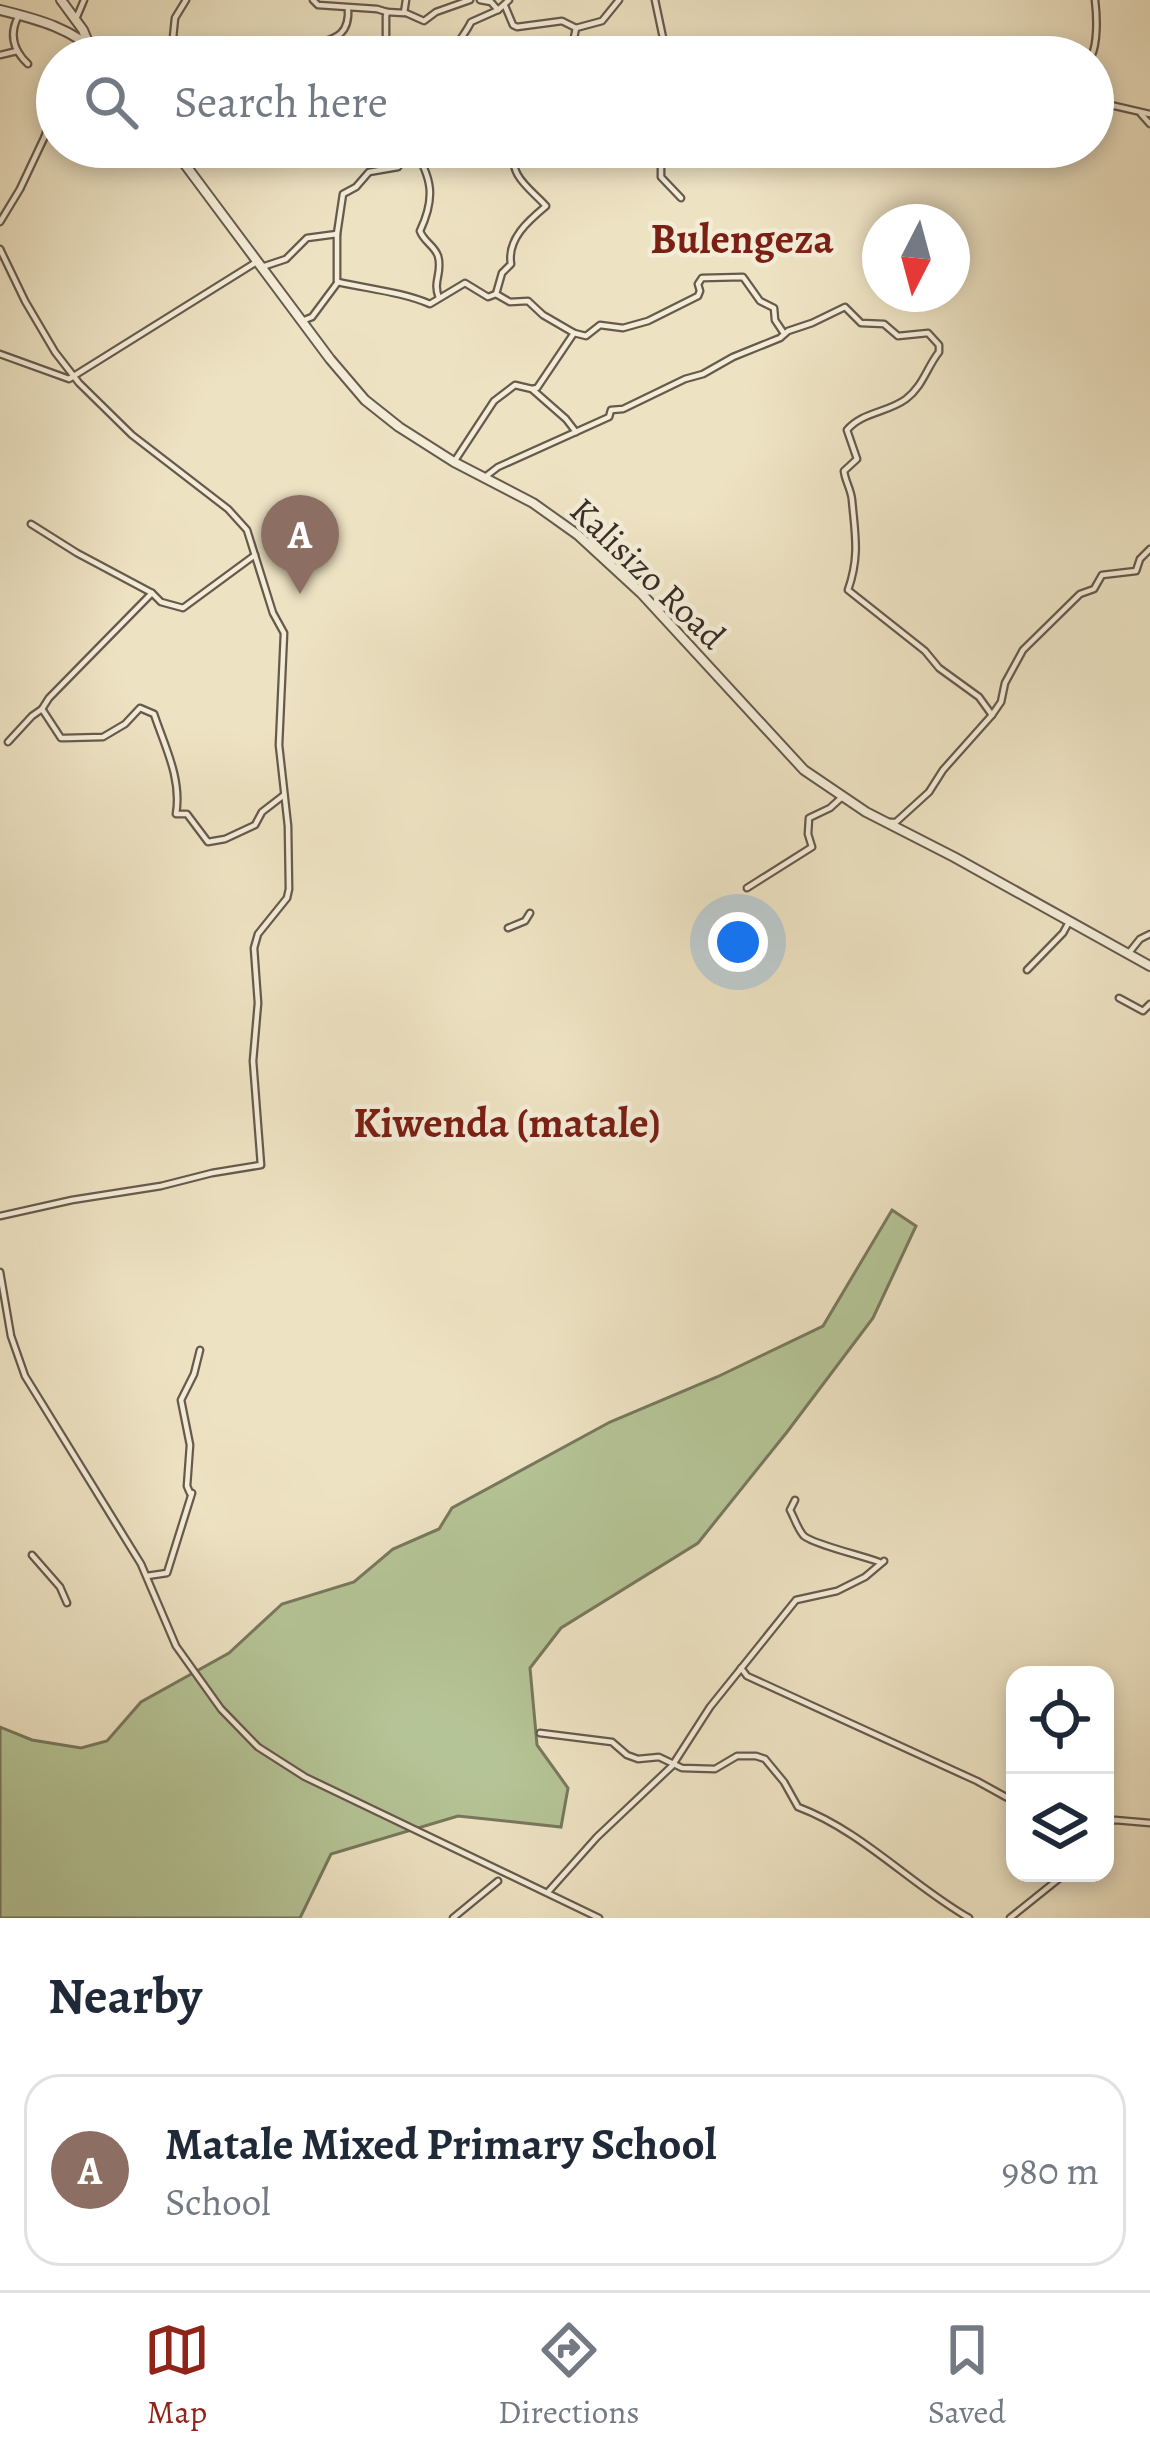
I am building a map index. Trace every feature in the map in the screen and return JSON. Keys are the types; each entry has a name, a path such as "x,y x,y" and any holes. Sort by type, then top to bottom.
{"street":[{"path":"61,0 84,36"},
{"path":"76,20 84,0"},
{"path":"173,36 175,18 186,0"},
{"path":"313,0 424,20 470,0"},
{"path":"404,13 406,0"},
{"path":"480,0 504,5"},
{"path":"504,5 513,26 562,21 576,28 602,21 619,0"},
{"path":"655,0 662,36"},
{"path":"1095,0 1096,36"},
{"path":"462,36 471,22 504,5"},
{"path":"338,36 348,23 348,8"},
{"path":"0,10 75,36"},
{"path":"387,12 387,36"},
{"path":"19,15 11,27 13,43 28,64"},
{"path":"574,36 576,28"},
{"path":"0,55 17,51"},
{"path":"1114,105 1150,114"},
{"path":"1137,110 1150,124"},
{"path":"0,222 36,155"},
{"name":"Kalisizo Road","path":"188,168 365,400 454,462 549,513 608,561 813,778 882,821 1150,966"},
{"path":"302,322 312,317 338,281 337,234 343,194 356,188 369,172 392,168"},
{"path":"425,168 430,211 420,231 437,254 440,268 434,289 439,298"},
{"path":"496,294 502,273 511,264 515,238 546,204 529,191 514,168"},
{"path":"662,168 662,177 681,198"},
{"path":"0,354 63,378 74,376 260,264 286,259 307,238 337,234"},
{"path":"0,249 25,301 74,376 132,435 228,509 247,530 284,633 279,745 289,894 258,934 254,948 258,1003 253,1061 261,1165 0,1216"},
{"path":"496,294 510,302 528,302 574,333 586,335 600,325 623,328 648,320 698,296 702,278 743,277 760,301 774,308 784,333"},
{"path":"338,281 410,295 427,304 465,283 488,297 496,294"},
{"path":"485,477 609,417 611,410 623,409 847,307 861,322 884,324 902,337 924,332 938,344 939,352 912,394 892,408 861,418 847,430 857,459 843,476 851,495 858,544 848,590 979,697 992,715"},
{"path":"532,389 544,381 574,333"},
{"path":"454,462 494,401 515,385 532,389 576,432"},
{"path":"31,524 161,602 183,608 256,553"},
{"path":"882,821 896,822 929,792 1001,702 1005,683 1023,650 1080,594 1094,589 1102,575 1136,571 1150,549"},
{"path":"8,742 152,593"},
{"path":"42,709 65,738 103,737 140,708 154,714 170,755 179,796 176,814 187,814 208,842 255,825 262,812 284,794"},
{"path":"747,888 812,847 809,818 841,797"},
{"path":"508,928 530,914"},
{"path":"1027,970 1070,922"},
{"path":"1128,954 1150,934"},
{"path":"1119,998 1143,1011 1150,1004"},
{"path":"0,1272 15,1355 25,1376 147,1576 182,1655 220,1708 258,1747 327,1789 599,1918"},
{"path":"147,1576 167,1573 191,1493 187,1486 190,1445 182,1400 200,1349"},
{"path":"548,1892 673,1762 796,1600 838,1591 884,1561 821,1545 803,1535 790,1510 795,1500"},
{"path":"32,1555 60,1587 67,1603"},
{"path":"741,1667 747,1676 1006,1797"},
{"path":"540,1733 611,1742 638,1759 658,1757 682,1768 715,1768 746,1754 765,1759 798,1808 827,1818 968,1918"},
{"path":"1114,1822 1150,1822"},
{"path":"453,1918 498,1881"},
{"path":"1010,1918 1055,1882"}],"green space":[{"path":"892,1210 916,1226 873,1318 787,1432 698,1543 561,1628 530,1668 537,1745 568,1788 561,1827 458,1816 331,1854 300,1918 0,1918 0,1727 32,1740 81,1748 107,1741 141,1702 229,1653 282,1604 354,1582 393,1549 439,1529 452,1508 610,1422 823,1326"}],"place":[{"name":"Matale Mixed Primary School","path":"300,594"}],"district":[{"name":"Bulengeza","path":"742,238"},
{"name":"Kiwenda (matale)","path":"507,1122"}]}
